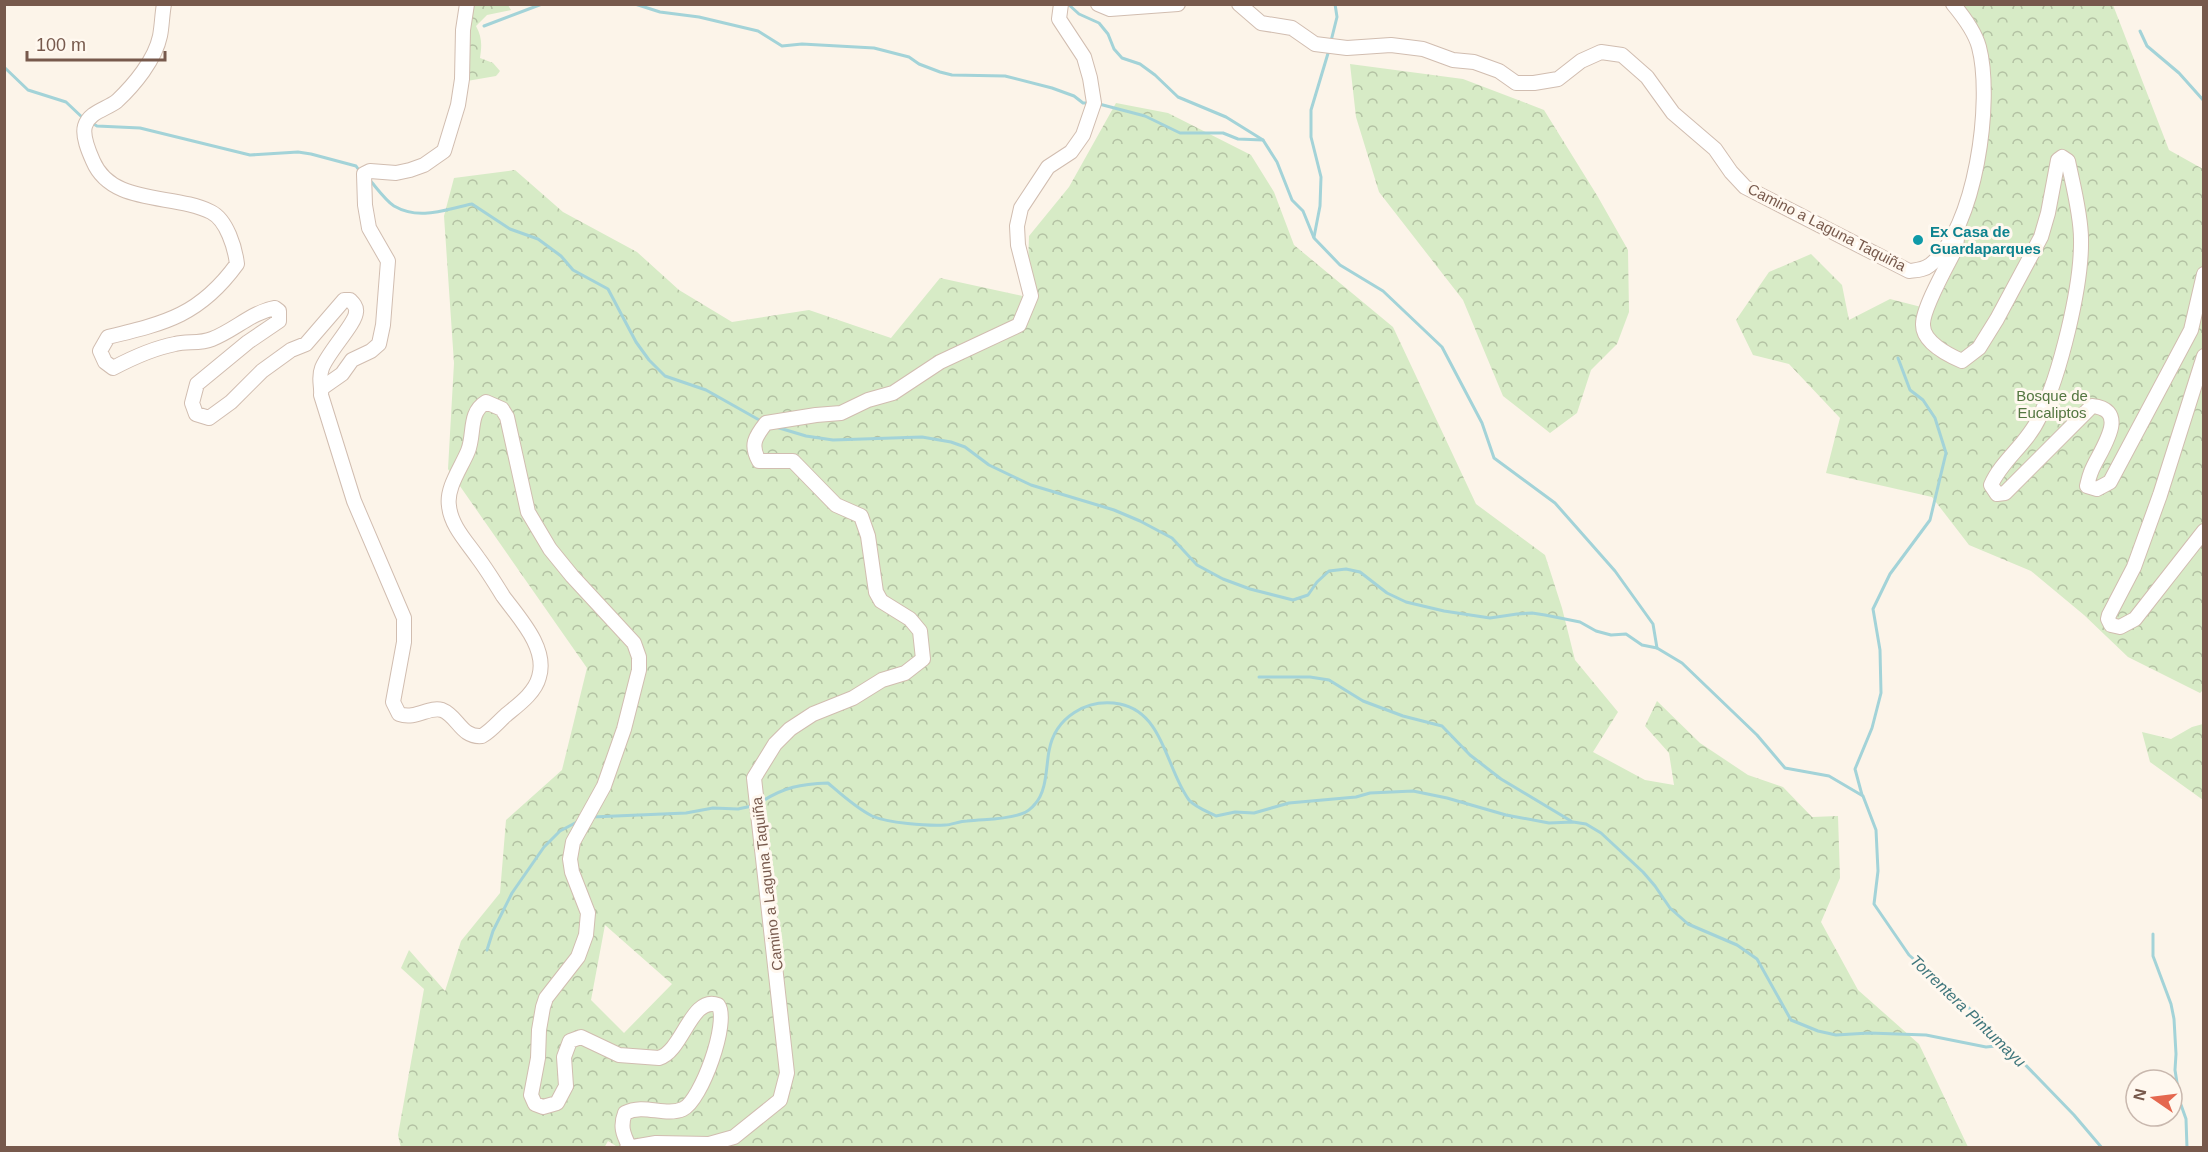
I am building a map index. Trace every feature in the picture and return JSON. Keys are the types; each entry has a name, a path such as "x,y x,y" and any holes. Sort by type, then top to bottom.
{"street":[{"path":"164,4 160,38 147,65 115,103 90,117 85,126 88,148 95,166 104,178 116,186 133,194 213,212 227,231 235,249 237,264 209,296 176,318 108,337 100,351 105,362 114,368 170,345 210,340 238,326 257,312 275,308 279,311 279,321 248,342 197,384 192,402 196,414 209,418 231,402 262,371 291,350 306,344 344,300 354,303 356,311 351,324 323,364 319,380 328,425 354,501 404,618 404,642 393,702 399,714 414,716 441,710 451,716 462,729 472,735 482,736 495,727 526,697 540,676 536,647 524,624 450,516 448,497 470,445 474,415 479,406 486,402 502,409 507,417 528,512 550,549 634,643 639,657 639,670 627,721 604,786 573,842 570,859 572,872 588,913 586,935 578,957 546,998 531,1095 536,1104 543,1107 557,1103 566,1086 564,1057 570,1041 582,1037 619,1054 659,1058 671,1050 705,1004 718,1005 722,1016 719,1040 697,1096 688,1107 670,1113 649,1108 632,1109 625,1113 622,1131 628,1147"},
{"path":"322,388 342,374 352,360 371,351 379,344 383,325 388,261 369,228 365,205 364,174 370,171 396,173 410,170 424,165 444,151 459,105 463,30 467,4"},
{"name":"Camino a Laguna Taquiña","path":"628,1147 656,1143 709,1144 734,1137 780,1100 787,1073 754,778 775,744 790,729 813,714 853,698 882,680 905,672 923,658 920,631 910,618 881,601 876,592 868,536 861,516 836,505 793,461 759,461 753,451 757,436 766,423 841,413 868,400 893,393 940,362 1019,325 1031,296 1018,244 1017,226 1021,208 1048,168 1071,152 1083,135 1094,103 1084,57 1059,20 1061,4"},
{"path":"1098,4 1110,9 1178,4"},
{"name":"Camino a Laguna Taquiña","path":"1239,4 1261,23 1292,28 1315,44 1347,48 1391,45 1423,49 1453,60 1474,62 1498,71 1516,83 1558,79 1581,61 1601,52 1622,55 1647,77 1673,114 1715,149 1738,180 1759,196 1909,270 1919,270 1930,265 1955,233 1975,176 1981,140 1984,99 1979,46 1967,22 1953,4"},
{"path":"1955,233 1958,238 1956,248 1925,312 1922,326 1927,336 1944,353 1962,361 1979,348 2042,237 2058,160 2062,157 2068,161 2081,238 2077,286 2065,340 2039,417 2026,440 1995,475 1991,485 1997,494 2005,493 2018,481 2092,406 2102,407 2108,412 2112,423 2109,438 2090,473 2087,486 2097,489 2110,482 2191,330 2204,274"},
{"path":"2204,356 2160,495 2134,567 2109,615 2109,623 2120,627 2135,619 2204,531"}],"green space":[{"path":"474,5 508,5 511,10 487,15 476,26 481,41 480,58 493,63 500,71 496,76 467,81 469,37"},
{"name":"Bosque de Eucaliptos","path":"1958,5 2113,5 2169,150 2203,169 2203,690 2200,693 2128,657 2084,615 2031,571 1969,545 1932,497 1826,473 1840,418 1789,364 1753,355 1736,320 1769,272 1811,254 1842,285 1849,320 1890,299 1933,310 1958,260 1984,145 1985,61"},
{"path":"1350,64 1463,79 1544,110 1628,250 1629,312 1617,344 1591,370 1577,413 1550,433 1503,396 1463,300 1379,192 1356,117"},
{"path":"1116,103 1168,113 1251,155 1274,192 1294,245 1393,327 1476,504 1545,555 1575,660 1618,712 1593,752 1645,780 1674,785 1669,753 1645,726 1657,701 1700,743 1748,775 1783,787 1812,817 1838,816 1840,878 1821,922 1858,990 1919,1044 1968,1147 619,1148 608,1141 604,1148 401,1148 398,1135 424,989 401,968 409,950 445,991 461,941 500,893 506,820 562,770 587,668 448,469 454,363 444,216 454,178 515,170 563,212 637,252 679,290 732,322 809,310 891,338 940,278 1027,297 1029,236 1069,187","holes":["605,925 672,984 624,1033 591,1000"]},
{"path":"2204,724 2203,800 2150,762 2142,732 2171,739 2192,727"}],"waterway":[{"path":"484,26 542,4"},
{"path":"635,4 660,12 699,17 758,31 782,46 802,44 874,48 909,57 919,64 940,72 952,75 1005,76 1052,88 1074,96 1083,103 1089,103"},
{"name":"Torrentera Pintumayu","path":"1068,4 1079,14 1099,23 1122,58 1140,64 1178,97 1226,117 1263,140 1277,162 1292,200 1303,211 1314,238 1340,265 1383,291 1442,347 1482,423 1494,458 1555,503 1615,571 1653,624 1657,648 1682,663 1757,735 1785,768 1829,776 1863,796 1876,830 1878,871 1874,904 1909,955 1978,1016 2074,1115 2102,1148"},
{"path":"1331,41 1337,17 1335,4"},
{"path":"2140,31 2147,46 2179,73 2204,101"},
{"path":"1314,237 1320,206 1321,177 1311,137 1311,110 1329,50"},
{"path":"4,67 28,90 66,102 84,119"},
{"path":"1099,104 1145,116 1180,133 1223,133 1238,139 1263,140"},
{"path":"92,123 97,126 140,128 250,155 298,152 311,154 356,166 361,173"},
{"path":"369,179 394,206 404,210 414,213 433,213 472,204 510,229 538,239 561,256 573,270 608,289 636,342 665,376 706,390 761,421"},
{"path":"1862,795 1855,769 1872,728 1881,693 1880,650 1873,609 1890,574 1930,520 1946,453 1935,418 1923,400 1910,390 1898,358"},
{"path":"776,427 806,436 833,440 922,437 951,442 965,447 989,465 1031,485 1114,510 1140,521 1172,538 1197,565 1223,579 1250,589 1293,600 1308,595 1329,571 1346,569 1360,572 1387,593 1406,602 1490,618 1532,613 1545,615 1580,622 1596,631 1611,635 1626,634 1642,645 1657,648"},
{"path":"1259,677 1310,677 1329,680 1363,701 1403,716 1442,726 1470,755 1501,779 1571,821"},
{"path":"761,802 793,787 828,783 866,813 888,820 945,825 1015,816 1029,810 1039,799 1044,786 1052,739 1065,720 1085,707 1096,704 1120,704 1135,709 1146,718 1155,730 1189,800 1216,816 1235,812 1254,813 1289,803 1356,797 1370,793 1413,791 1506,815 1549,823 1586,824 1601,833 1643,872 1670,908 1688,924 1737,945 1757,959 1791,1020 1818,1031 1836,1035 1869,1033 1926,1035 1986,1047 2006,1045"},
{"path":"592,817 686,813 713,808 738,809 752,806"},
{"path":"487,950 493,931 512,893 544,847 560,831 577,822"},
{"path":"2153,934 2153,956 2171,1004 2174,1019 2175,1070 2180,1102 2186,1119 2187,1148"}],"place":[{"name":"Ex Casa de Guardaparques","path":"1918,240"}]}
